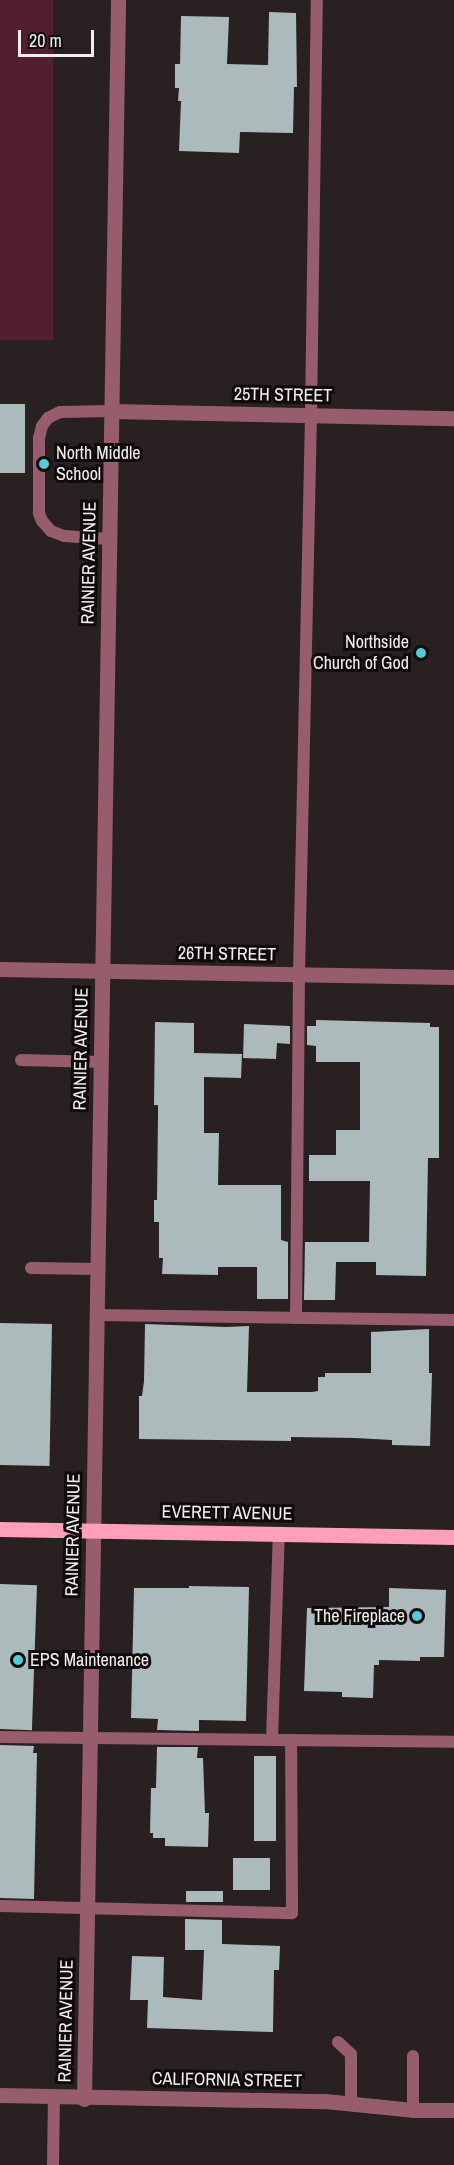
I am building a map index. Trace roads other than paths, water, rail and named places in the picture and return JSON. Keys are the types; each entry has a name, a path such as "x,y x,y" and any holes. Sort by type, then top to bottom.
{"main road":[{"name":"EVERETT AVENUE","path":"0,1529 454,1537"}],"street":[{"name":"RAINIER AVENUE","path":"84,2099 118,0"},
{"name":"25TH STREET","path":"111,411 454,418"},
{"name":"26TH STREET","path":"0,969 454,977"},
{"name":"CALIFORNIA STREET","path":"0,2096 54,2096 84,2099 302,2100 413,2110 454,2110"}],"lane":[{"path":"296,1318 298,974 311,415 316,0"},
{"path":"109,539 64,536 51,531 42,521 39,513 39,438 42,426 48,418 60,412 111,411"},
{"path":"21,1060 101,1062"},
{"path":"31,1268 97,1269"},
{"path":"96,1315 454,1320"},
{"path":"272,1740 279,1534"},
{"path":"0,1737 454,1742"},
{"path":"0,1906 292,1913 291,1740"},
{"path":"338,2042 351,2054 351,2103"},
{"path":"413,2056 413,2110"},
{"path":"52,2165 54,2096"}],"place":[{"name":"North Middle School","path":"44,464"},
{"name":"Northside Church of God","path":"421,653"},
{"name":"The Fireplace","path":"417,1616"},
{"name":"EPS Maintenance","path":"18,1660"}]}
